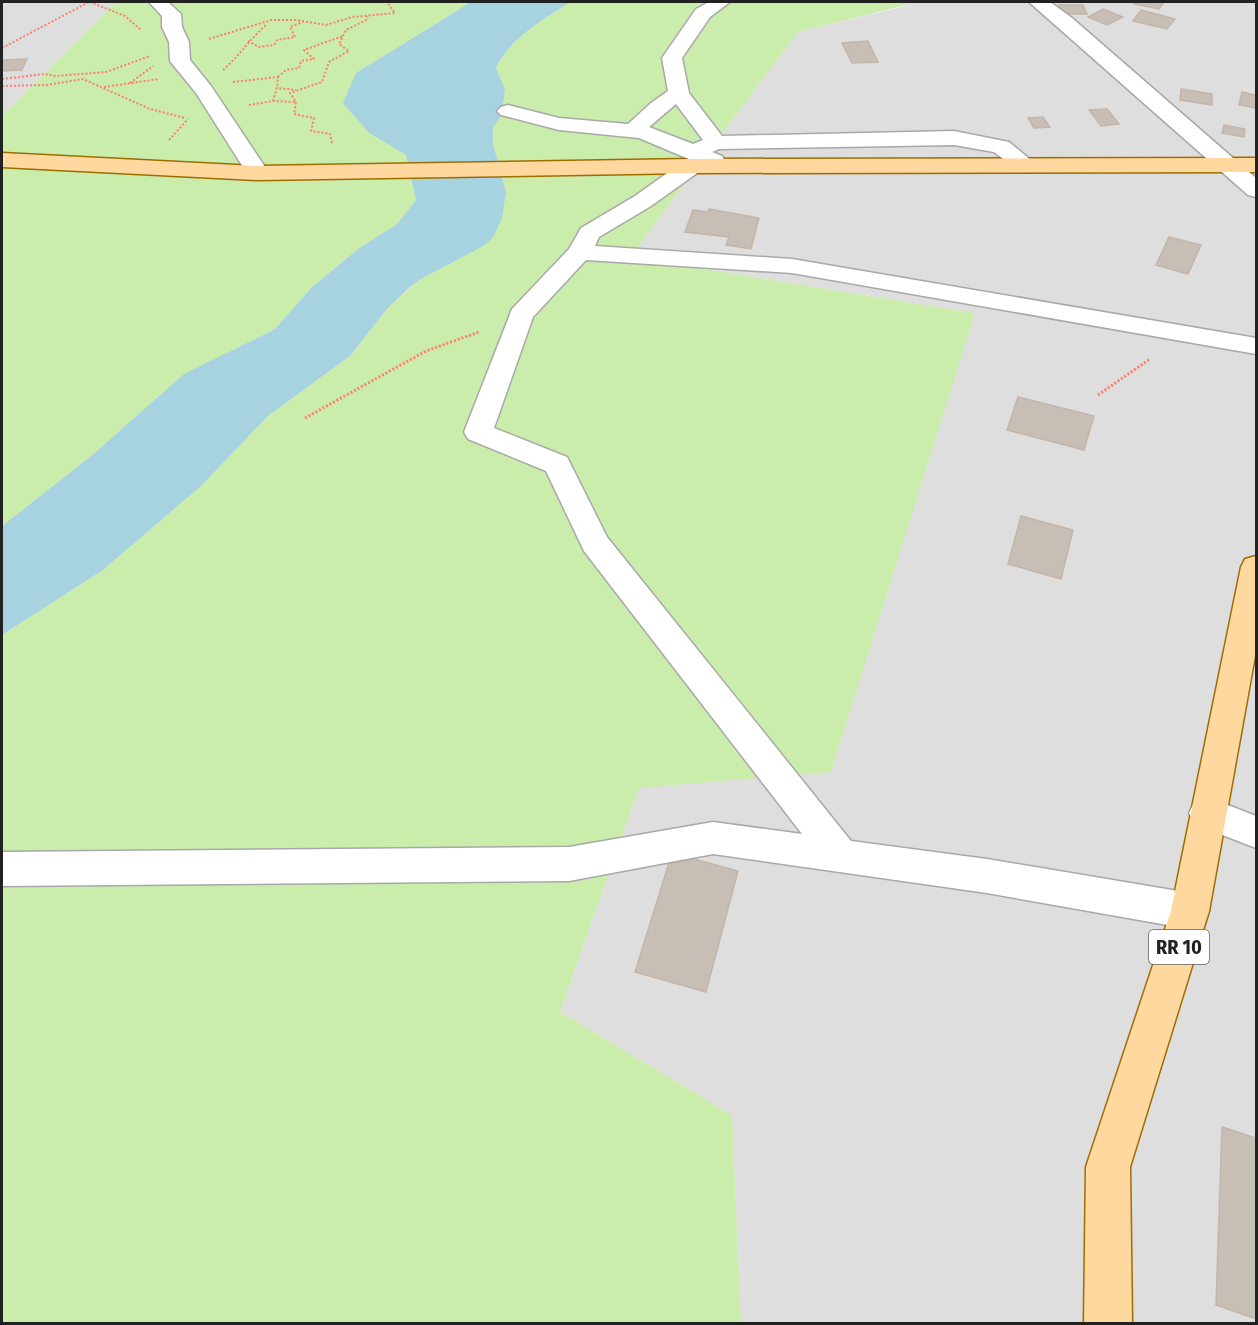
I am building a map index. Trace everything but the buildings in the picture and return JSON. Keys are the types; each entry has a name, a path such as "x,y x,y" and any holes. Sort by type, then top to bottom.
{"main road":[{"path":"2,160 258,173 525,168 693,159 726,166 1257,165"},
{"name":"RR 10","path":"1108,1323 1108,1167 1190,911 1207,813 1257,567"}],"street":[{"path":"158,2 171,14 172,27 179,42 180,61 210,91 258,173"},
{"path":"716,143 679,93 672,58 703,13 721,2"},
{"path":"1038,2 1073,27 1142,90 1233,165 1257,190"},
{"path":"633,131 658,107 679,93"},
{"path":"508,111 559,124 633,131 693,159"},
{"path":"840,855 595,543 557,464 478,432 521,315 580,252 590,233 643,201 716,143 954,138 1001,147 1027,166"},
{"path":"580,252 792,266 1257,346"},
{"path":"1207,813 1257,832"},
{"path":"2,868 569,864 713,838 987,876 1190,911"}],"path":[{"path":"2,48 89,2 125,16 141,30 179,42"},
{"path":"374,15 394,13 387,2"},
{"path":"339,172 330,134 311,131 314,118 294,114 296,102 290,93 322,82 323,69 330,58 349,51 339,44 346,30 366,20 367,16"},
{"path":"2,86 46,85 82,79 150,109 165,111 188,119 210,91 224,67 245,51 248,41 271,20"},
{"path":"248,41 259,47 274,45 277,40 295,37 290,27 304,22"},
{"path":"210,91 278,77 286,70 299,68 301,61 314,59 304,50 343,35"},
{"path":"273,101 278,77"},
{"path":"277,88 298,90"},
{"path":"210,91 250,105 273,101 296,102"},
{"path":"305,418 426,351 521,315"},
{"path":"1098,394 1153,356"}],"shaded area":[{"path":"2,2 116,2 2,116"},
{"path":"905,2 1256,2 1256,1323 741,1323 732,1115 560,1012 639,788 831,771 974,313 630,257 798,32 906,6"}],"green space":[{"path":"116,2 471,2 356,73 369,133 406,155 416,200 397,224 358,249 311,288 275,329 184,374 91,456 2,526 2,116"},
{"path":"570,2 905,2 906,5 798,32 630,257 975,313 831,772 639,788 560,1012 732,1115 741,1323 2,1324 2,635 103,570 201,486 268,416 350,356 387,309 506,192 493,144 493,128 502,114 505,89 496,68 502,57 519,38"}],"water":[{"path":"471,2 570,2 519,38 502,57 496,68 505,89 502,114 493,128 493,144 506,192 502,218 494,236 485,245 419,280 408,289 387,309 350,356 268,416 201,486 103,570 2,635 2,526 91,456 184,374 275,329 311,288 358,249 397,224 416,200 406,155 369,133 343,103 356,73"}]}
